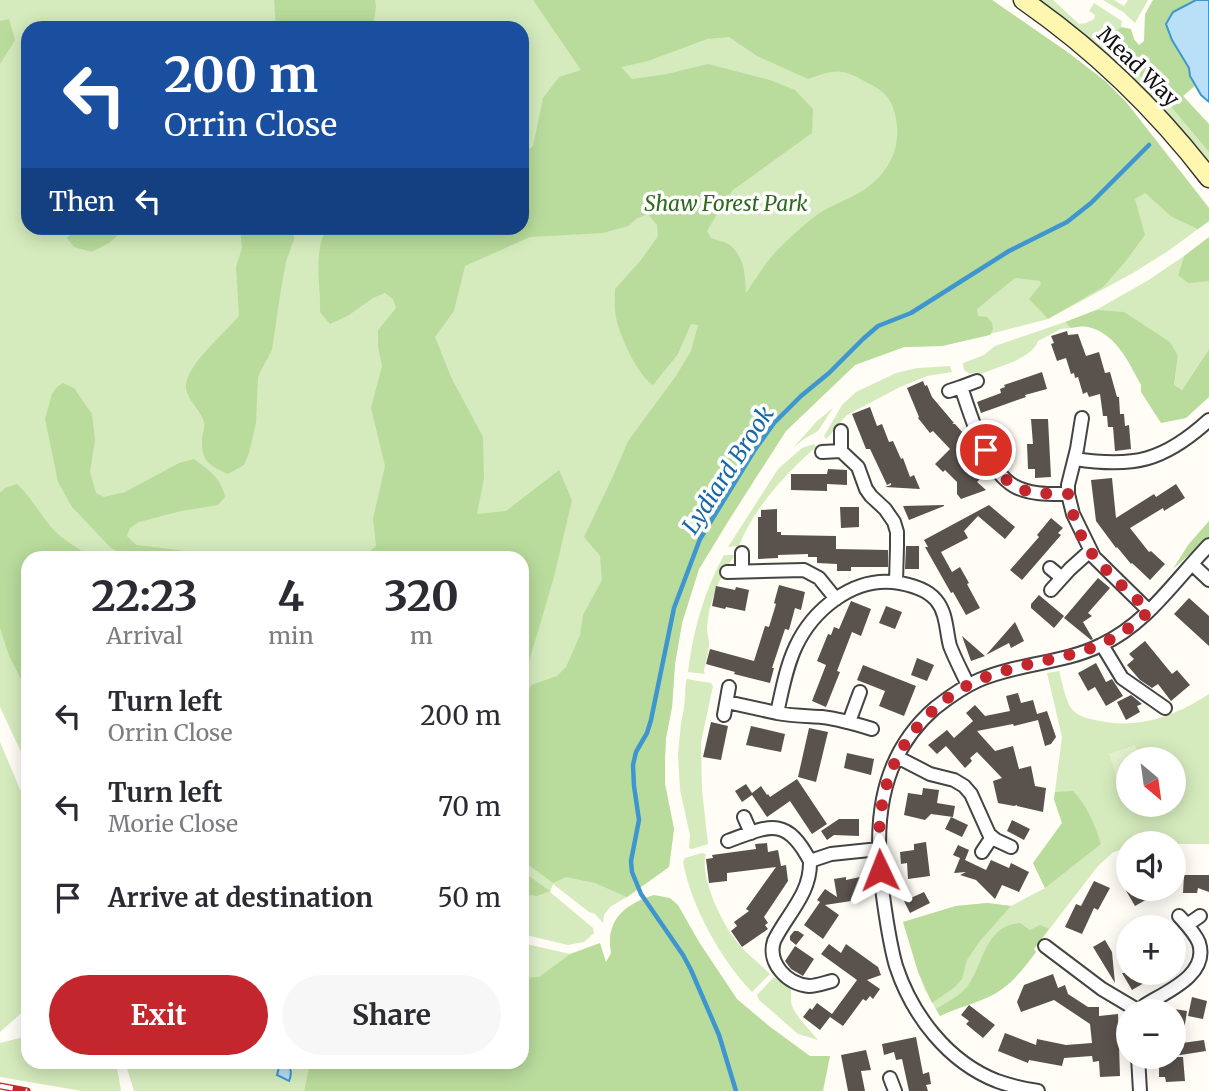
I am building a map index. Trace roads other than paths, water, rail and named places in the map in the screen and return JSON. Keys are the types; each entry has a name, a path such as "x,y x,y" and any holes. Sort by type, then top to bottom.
{"main road":[{"name":"Mead Way","path":"1023,0 1082,45 1145,103 1172,131 1209,178"}],"street":[{"path":"977,381 955,389 998,470 1013,486 1027,491 1068,494"},
{"path":"1082,418 1068,494 1073,514 1090,551 1149,611"},
{"path":"1075,459 1114,463 1145,459 1176,446 1209,420"},
{"path":"841,431 841,451"},
{"path":"822,452 841,451 858,467 866,489 891,516 897,532 896,582"},
{"path":"1038,1091 1016,1089 979,1073 957,1058 916,1010 894,959 882,887 879,849 884,792 897,757 910,734 946,699 968,685 1004,671 1102,645 1131,627 1149,611 1209,545"},
{"path":"1051,590 1090,551"},
{"path":"741,553 742,572"},
{"path":"1192,564 1209,580"},
{"path":"1050,568 1062,578"},
{"path":"727,572 810,572 819,578 836,598"},
{"path":"776,713 796,646 807,628 836,598 869,584 896,582 925,590 937,601 944,615 952,650 968,685"},
{"path":"1102,645 1122,678 1165,708"},
{"path":"729,687 726,708 849,722 872,729"},
{"path":"849,722 860,692"},
{"path":"897,757 930,774 954,780 964,786 971,794 986,830 992,837 1011,847"},
{"path":"744,817 751,833"},
{"path":"728,841 772,827 782,828 798,841 810,861 806,890 777,935 772,946 772,955 781,971 797,982 810,986 832,981"},
{"path":"982,852 992,837"},
{"path":"810,861 831,854 879,849"},
{"path":"1155,999 1187,980 1197,970 1201,958 1200,946 1183,920 1200,916"},
{"path":"1045,946 1118,999"},
{"path":"1063,960 1071,949"},
{"path":"1139,1069 1140,1091"},
{"path":"890,1078 895,1091"}],"water":[{"path":"1196,0 1209,0 1209,102 1201,95 1190,76 1189,68 1166,24 1173,12"},
{"path":"278,1069 290,1069 289,1081 277,1075"}],"waterway":[{"name":"Lydiard Brook","path":"736,1091 719,1035 691,970 641,894 632,872 631,861 639,820 633,765 651,720 674,608 700,539 774,423 863,339 878,326 911,313 1009,251 1067,222 1091,203 1149,145"}],"railway":[{"path":"0,1086 27,1091"}],"park label":[{"name":"Shaw Forest Park","path":"726,204"}]}
